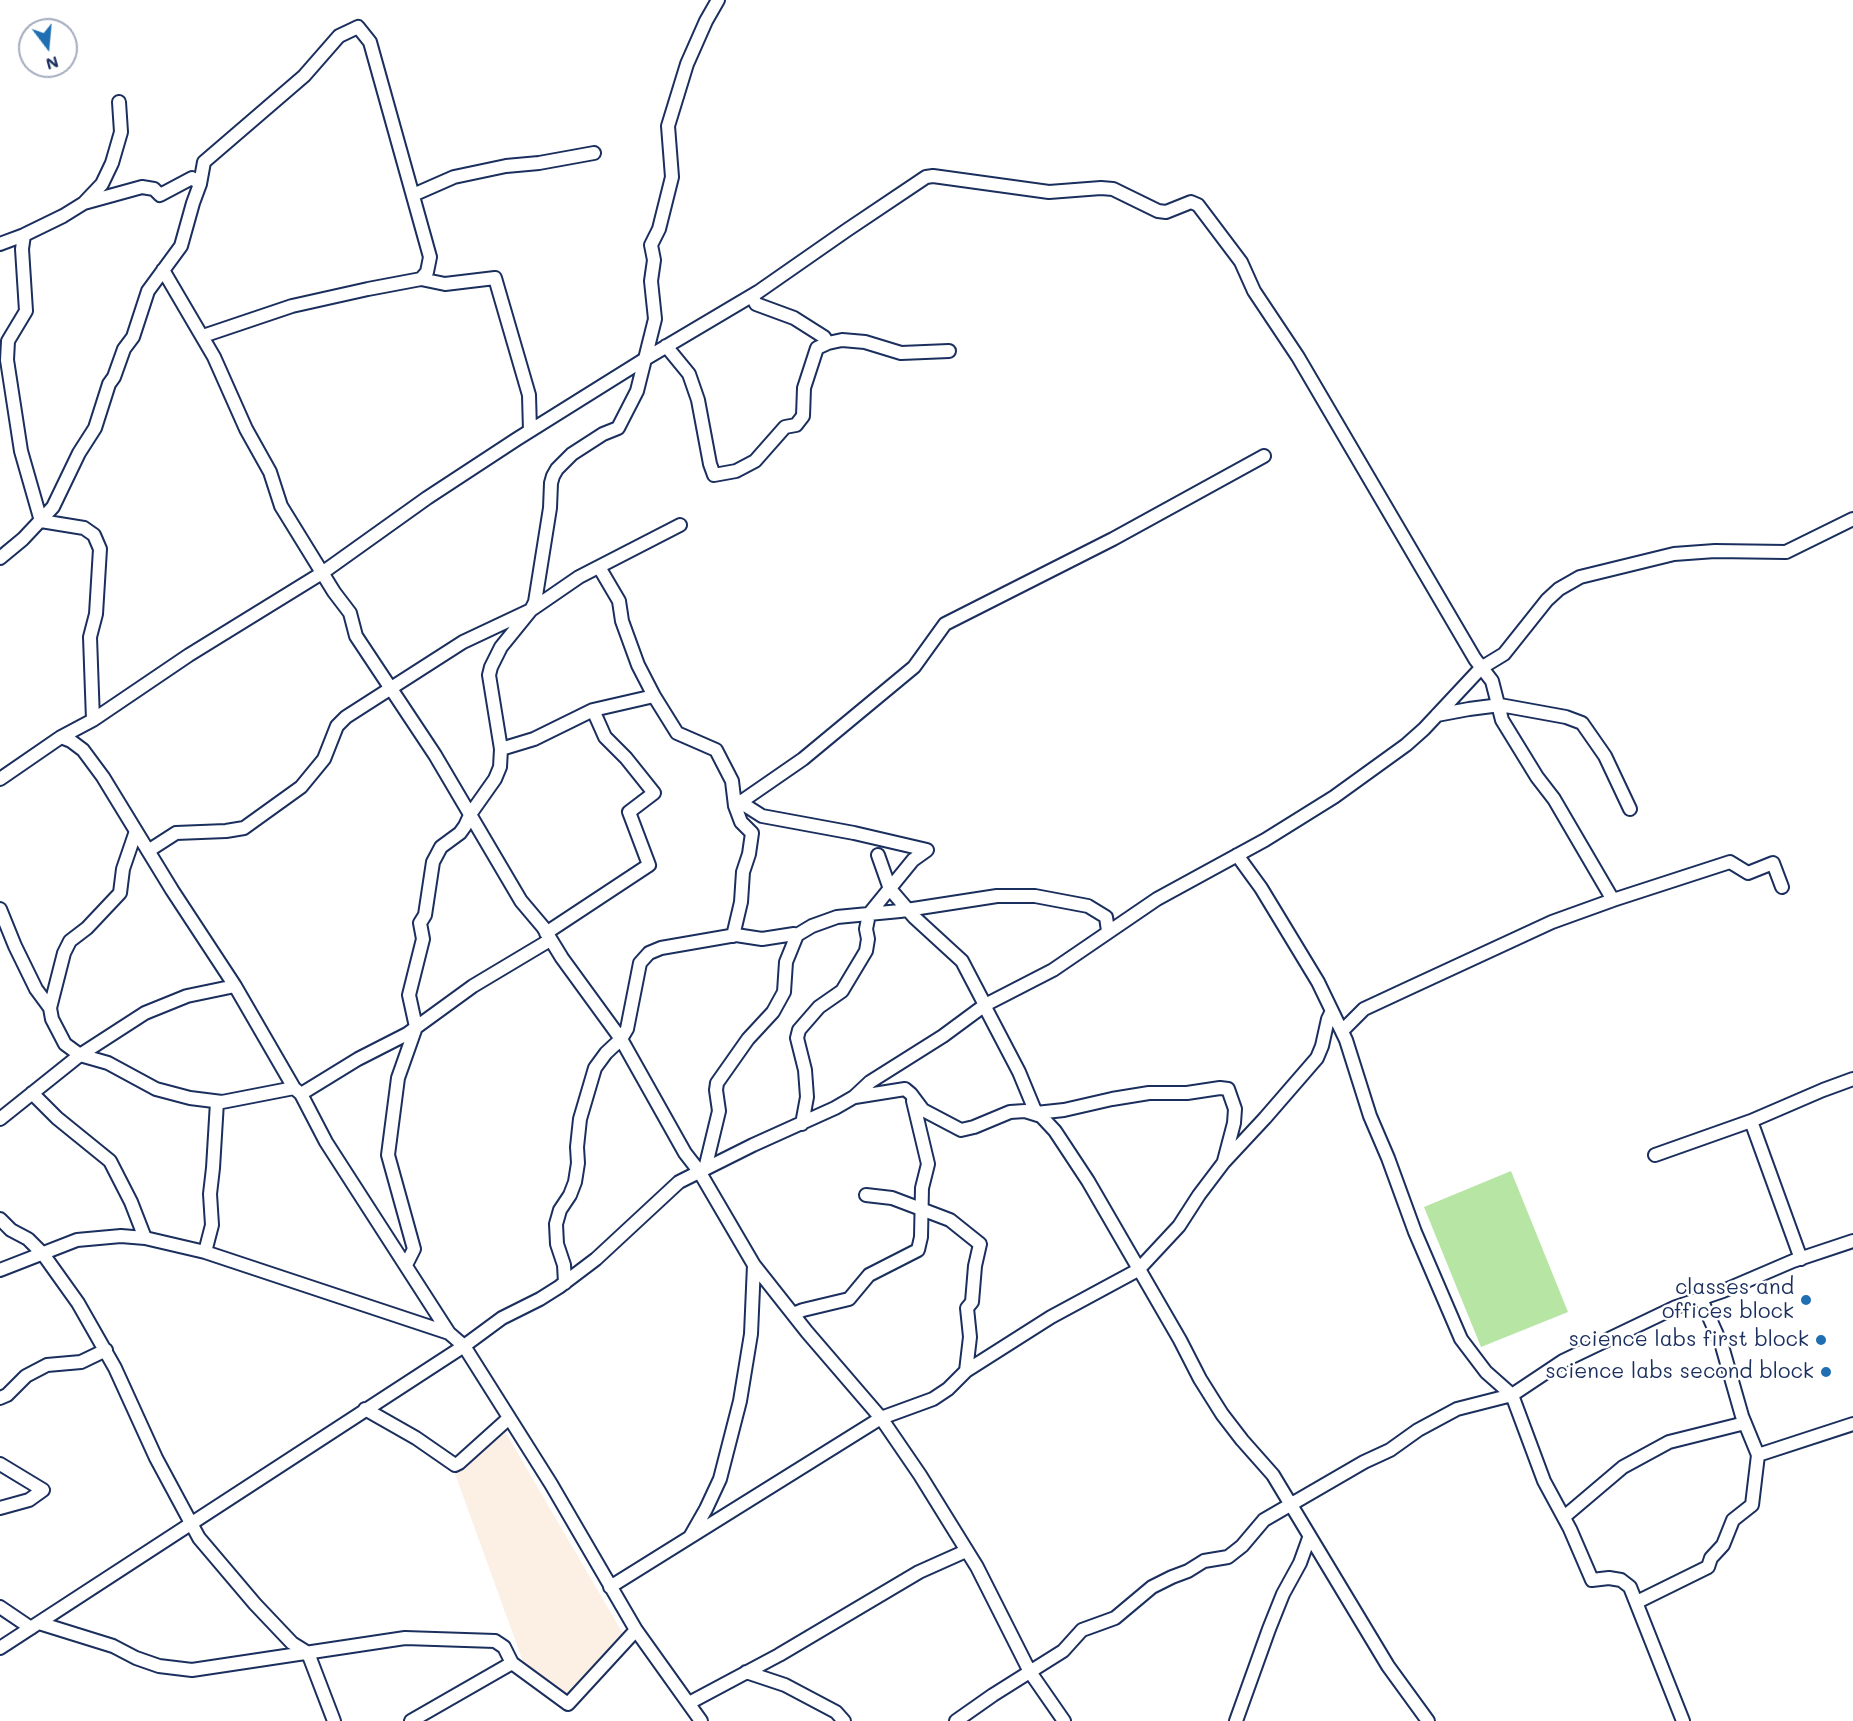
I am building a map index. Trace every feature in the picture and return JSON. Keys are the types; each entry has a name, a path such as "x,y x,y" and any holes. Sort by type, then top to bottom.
{"street":[{"path":"406,1265 414,1249 388,1155 398,1078 416,1027 409,995 423,939 420,923 425,915 432,862 441,847 465,826 471,813 495,779 500,766 501,749 490,688 491,667 501,647 531,610 537,595 553,476 572,454 603,434 618,428 637,391 655,318 651,281 654,260 651,245 659,229 672,177 668,126 687,64 718,0"},
{"path":"0,558 42,521 53,507 79,453 95,428 109,384 114,377 124,349 133,337 148,291 181,246 200,184 204,162 304,76 339,36 358,27 370,42 430,257 427,272 422,279"},
{"path":"0,244 63,216 84,203 102,184 112,163 121,132 119,102"},
{"path":"413,195 454,177 506,166 594,153"},
{"path":"0,779 189,655 322,573 427,498 530,431 666,346 752,296 929,177 1049,192 1101,188 1113,189 1158,211 1166,212 1191,202 1198,205 1241,262 1254,291 1298,357 1481,668 1492,681 1502,720 1537,777 1554,799 1613,900"},
{"path":"84,203 142,187 154,189 160,195 192,178 200,184"},
{"path":"24,235 22,249 26,311 8,341 6,360 21,451 42,521"},
{"path":"163,270 203,336 246,429 270,472 281,506 322,573 350,613 356,636 471,813 521,901 543,927 621,1039 685,1153 702,1170 754,1265 881,1418 920,1475 977,1567 1030,1672 1064,1721"},
{"path":"203,336 292,306 368,289 422,279 445,284 495,278 529,395 530,431"},
{"path":"752,296 756,304 794,318 824,337 828,343"},
{"path":"666,346 689,374 698,400 714,475 736,471 755,461 785,427 796,425 803,416 804,388 817,348 842,340 864,342 901,353 949,351"},
{"path":"738,804 803,759 914,667 945,624 1113,539 1264,456"},
{"path":"0,1648 464,1346 502,1318 540,1299 565,1283 596,1259 679,1182 821,1116 854,1097 870,1082 943,1036 985,1006 1053,970 1157,899 1264,840 1334,797 1406,745 1437,716 1481,668 1504,654 1547,600 1559,589 1580,577 1674,554 1715,551 1786,552 1853,519"},
{"path":"42,521 84,528 94,535 100,549 96,614 90,637 93,720"},
{"path":"148,851 176,833 244,828 264,812 290,797 307,780 324,759 340,722 463,642 531,610 579,577 680,525"},
{"path":"599,567 619,601 622,621 638,665 654,696 677,733 716,750 732,781 741,822 752,833 750,854 743,872 741,902 733,936"},
{"path":"501,749 534,739 593,710 654,696"},
{"path":"1437,716 1500,705 1566,717 1582,723 1605,756 1630,809"},
{"path":"136,831 123,869 120,893 87,928 68,944 60,963 50,1008 52,1019 65,1044 80,1055 108,1063 156,1089 190,1098 222,1102 298,1091 416,1027 649,865 629,812 654,793 626,758 605,737 593,710"},
{"path":"61,737 78,745 88,755 178,900 235,986 326,1142 449,1333 464,1346 551,1484 636,1630 701,1721"},
{"path":"738,804 762,816 854,833 927,850 913,860 869,914 866,928 868,939 866,951 842,991 819,1007 799,1030 797,1038 805,1070 807,1096 802,1124"},
{"path":"878,855 890,889 962,961 1019,1072 1036,1113 1054,1131 1088,1181 1222,1414 1273,1475 1388,1666 1428,1721"},
{"path":"1237,855 1267,897 1318,982 1342,1031 1370,1116 1415,1232 1461,1339 1486,1372 1512,1395 1544,1481 1592,1581 1610,1578 1621,1580 1630,1587 1683,1721"},
{"path":"1342,1031 1364,1009 1552,922 1613,900 1730,862 1748,873 1773,863 1782,887"},
{"path":"565,1283 564,1265 557,1244 556,1224 560,1210 570,1196 575,1182 580,1119 596,1068 627,1029 640,963 644,957 661,948 733,936 762,939 797,935 812,926 837,917 998,896 1035,896 1088,906 1106,917 1108,931"},
{"path":"0,909 36,989 50,1008"},
{"path":"702,1170 719,1111 717,1083 748,1039 773,1012 784,992 786,962 797,935"},
{"path":"0,1119 80,1055 145,1013 187,996 235,986"},
{"path":"610,1587 881,1418 933,1399 948,1389 966,1371 1051,1317 1138,1270 1179,1226 1224,1162 1317,1058 1332,1011"},
{"path":"1655,1155 1751,1121 1853,1079"},
{"path":"854,1097 905,1089 923,1110 961,1130 1010,1112 1036,1113 1064,1110 1149,1093 1187,1093 1228,1089 1235,1109 1234,1123 1224,1162"},
{"path":"32,1093 57,1118 110,1161 131,1202 145,1238"},
{"path":"793,1314 849,1299 869,1275 915,1253 920,1246 922,1188 928,1164 911,1094"},
{"path":"205,1252 212,1225 210,1194 217,1102"},
{"path":"1751,1121 1801,1259"},
{"path":"866,1195 892,1198 950,1220 980,1244 975,1266 972,1302 967,1308 970,1337 966,1371"},
{"path":"0,1219 44,1254 78,1303 106,1350 156,1458 199,1538 255,1604 292,1643 308,1653 334,1721"},
{"path":"0,1270 77,1240 121,1236 145,1238 205,1252 449,1333"},
{"path":"956,1721 1063,1651 1082,1630 1115,1618 1152,1587 1204,1561 1228,1557 1242,1546 1264,1520 1364,1462 1390,1450 1418,1430 1456,1409 1512,1395 1563,1361 1676,1308 1853,1241"},
{"path":"688,1539 720,1479 740,1401 751,1334 754,1265"},
{"path":"1637,1602 1708,1567 1711,1558 1723,1545 1733,1520 1752,1505 1758,1455 1745,1423 1722,1346 1701,1299"},
{"path":"0,1398 7,1395 26,1376 47,1365 81,1362 106,1350"},
{"path":"366,1409 416,1438 455,1465 509,1418"},
{"path":"1563,1517 1623,1467 1669,1442 1745,1423"},
{"path":"1758,1455 1853,1424"},
{"path":"0,1464 43,1490 22,1502 0,1508"},
{"path":"1236,1721 1276,1612 1300,1563 1309,1538"},
{"path":"689,1703 778,1655 919,1572 966,1551"},
{"path":"0,1607 35,1625 113,1646 136,1658 159,1666 192,1670 405,1638 495,1641 504,1647 512,1663 568,1704 636,1630"},
{"path":"411,1721 512,1663"},
{"path":"746,1672 785,1685 836,1712 844,1721"}],"shaded area":[{"path":"503,1428 625,1637 568,1699 526,1670 454,1471"}],"green space":[{"path":"1511,1171 1568,1312 1481,1347 1424,1207"}],"place":[{"name":"classes and offices block","path":"1806,1300"},
{"name":"science labs first block","path":"1821,1340"},
{"name":"science labs second block","path":"1826,1372"}]}
